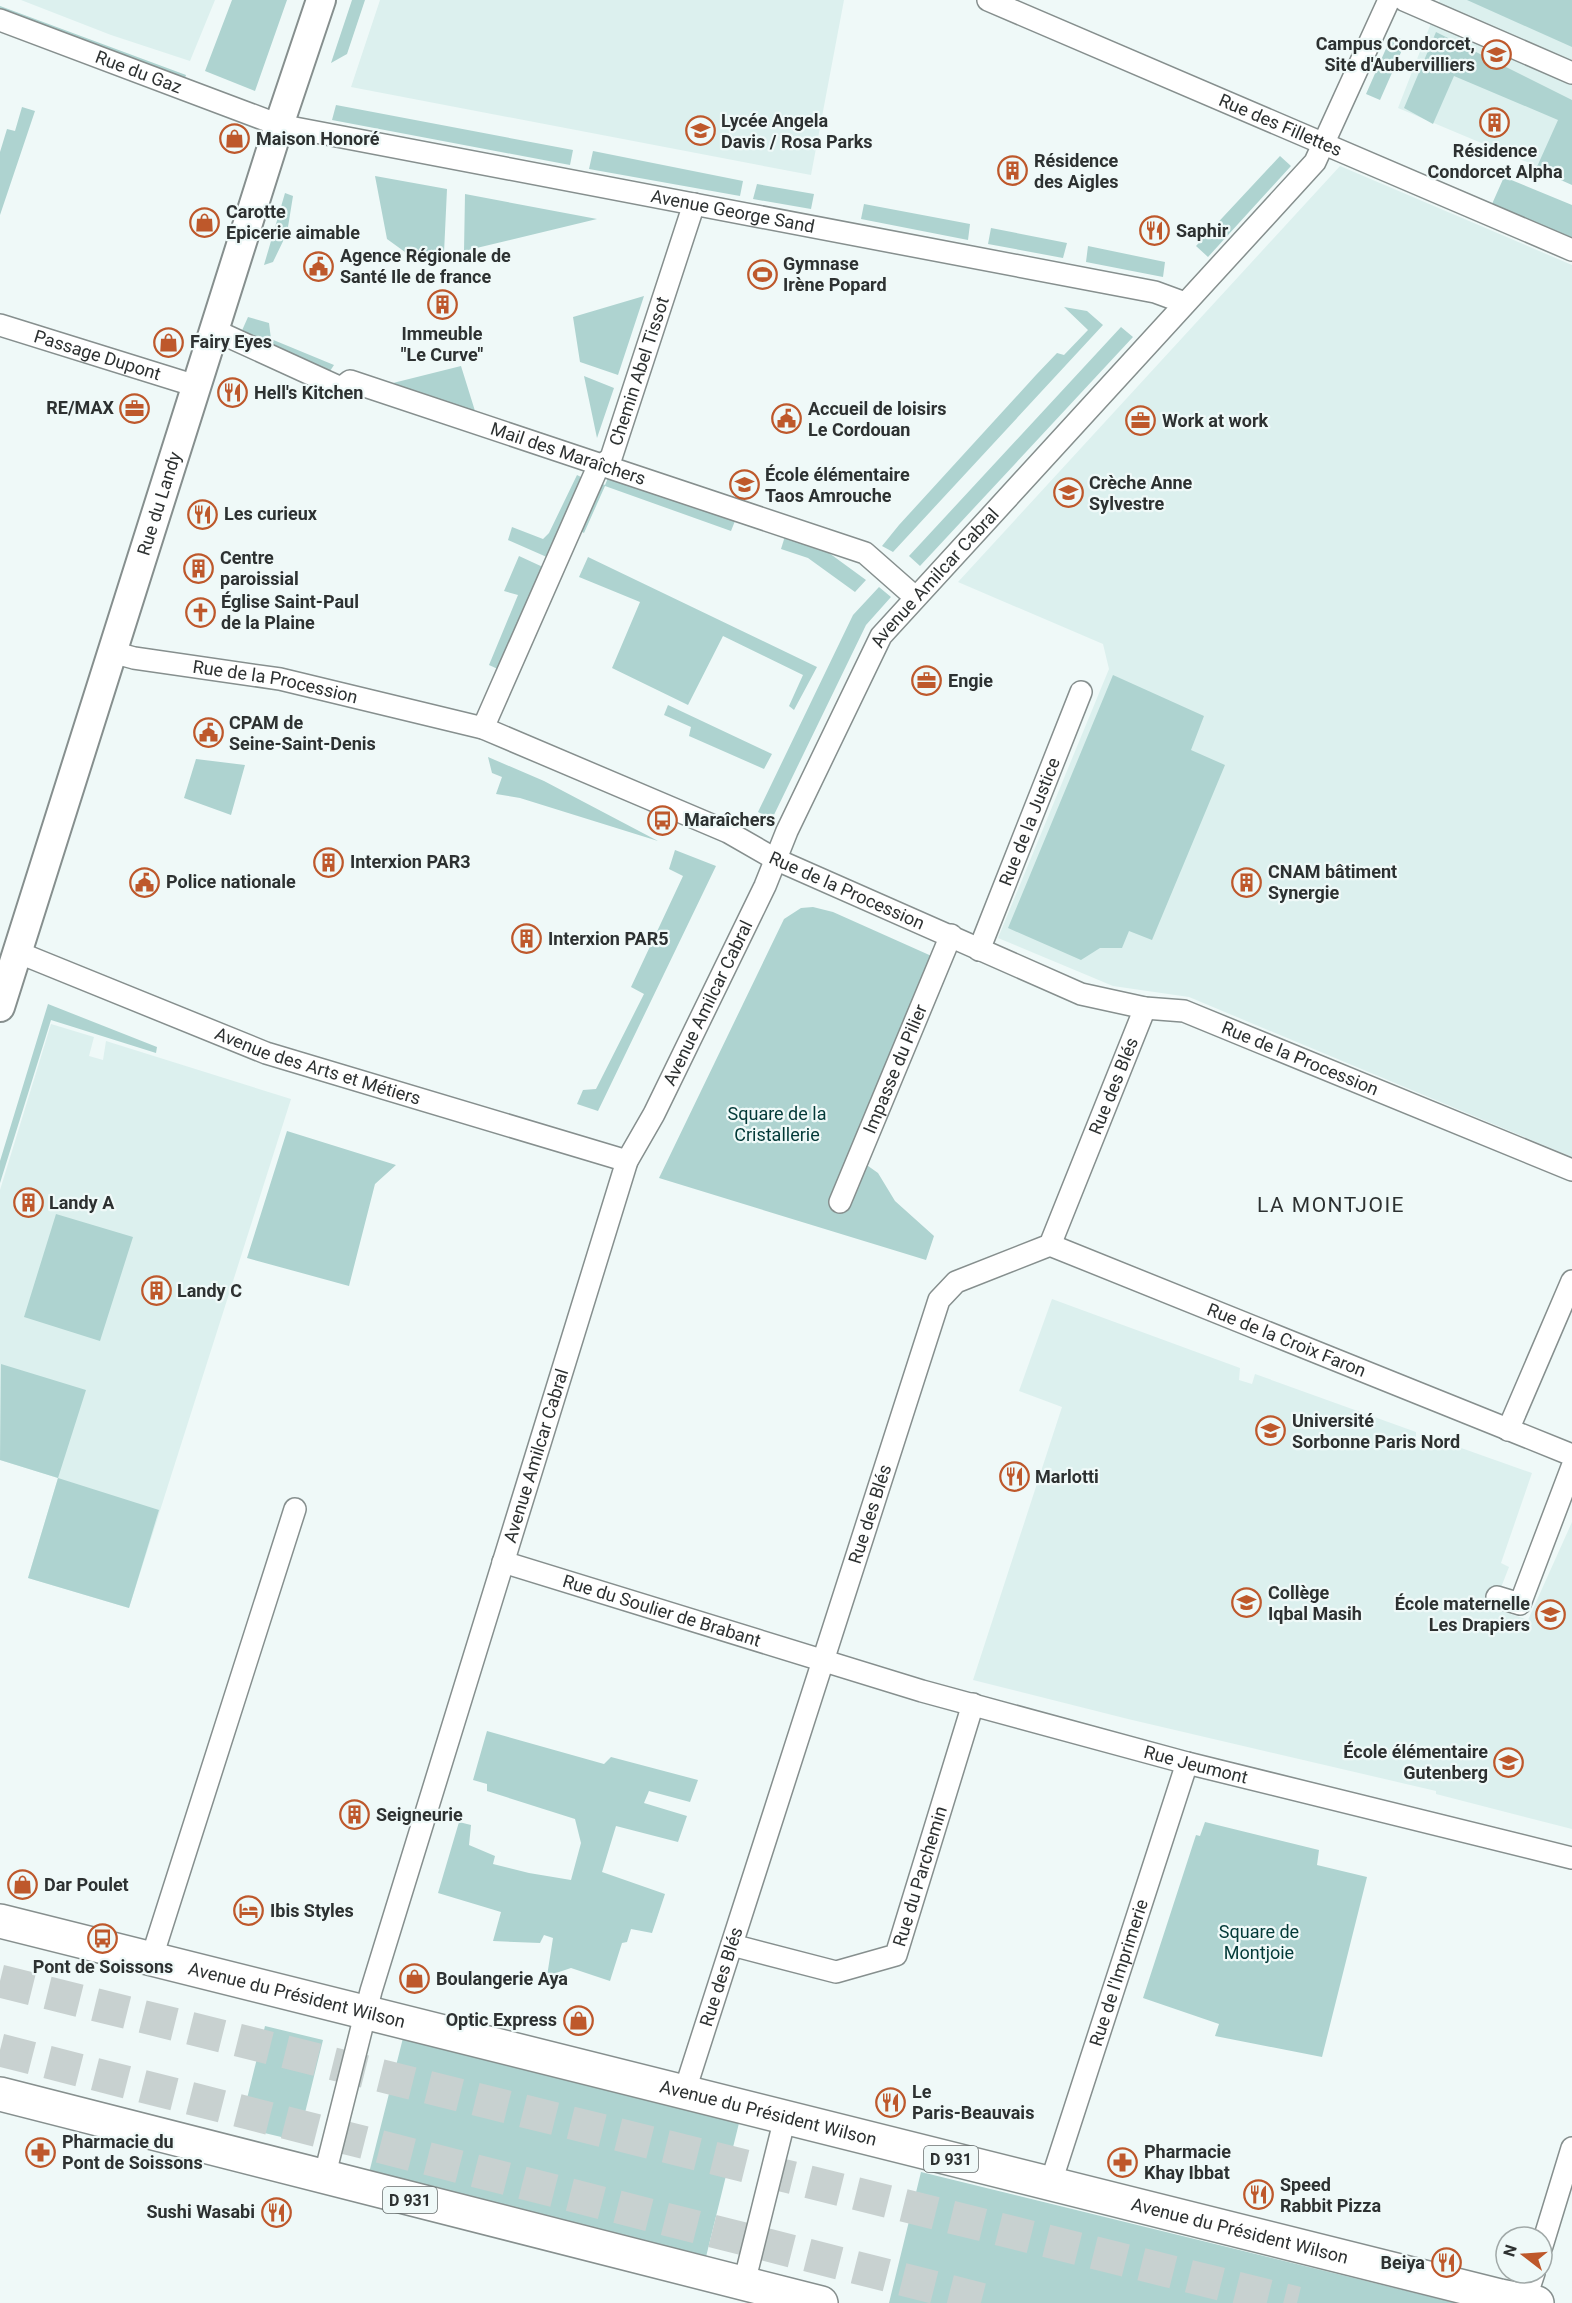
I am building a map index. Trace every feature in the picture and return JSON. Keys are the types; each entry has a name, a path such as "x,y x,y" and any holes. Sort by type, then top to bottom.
{"main road":[{"name":"Rue du Landy","path":"0,1007 9,948 112,652 279,125 321,0"},
{"name":"Avenue du Président Wilson","path":"0,1921 785,2118 1530,2295"},
{"name":"D 931","path":"0,2094 821,2303"}],"street":[{"name":"Rue des Fillettes","path":"988,0 1323,145 1572,249"},
{"name":"Avenue Amilcar Cabral","path":"324,2178 366,2013 627,1161 654,1114 880,636 1315,162 1389,0"},
{"path":"1404,0 1572,73"},
{"name":"Rue du Gaz","path":"0,20 279,125"},
{"name":"Avenue George Sand","path":"279,125 1155,292 1185,303"},
{"name":"Chemin Abel Tissot","path":"483,728 597,470 611,458 693,204"},
{"name":"Passage Dupont","path":"0,325 196,386"},
{"name":"Mail des Maraîchers","path":"214,330 341,388 350,381 865,553 915,597"},
{"name":"Rue de la Procession","path":"112,652 134,658 280,679 483,728 728,832 775,859 1081,994 1145,1008 1184,1011 1221,1024 1572,1170"},
{"name":"Rue de la Justice","path":"979,950 1081,692"},
{"name":"Impasse du Pilier","path":"840,1202 951,935"},
{"name":"Avenue des Arts et Métiers","path":"9,948 266,1053 627,1161"},
{"name":"Rue des Blés","path":"684,2093 939,1300 956,1282 1050,1245 1145,1008"},
{"name":"Rue de la Croix Faron","path":"1050,1245 1572,1455"},
{"path":"1516,1433 1572,1281"},
{"path":"1497,1597 1520,1604 1572,1467"},
{"path":"151,1960 295,1509"},
{"name":"Rue du Soulier de Brabant","path":"503,1562 822,1659"},
{"name":"Rue Jeumont","path":"822,1659 973,1704 1187,1763 1572,1858"},
{"name":"Rue du Parchemin","path":"732,1945 836,1972 896,1955 973,1704"},
{"name":"Rue de l'Imprimerie","path":"1051,2182 1187,1763"},
{"path":"744,2283 785,2118"},
{"path":"1548,2225 1572,2148"}],"shaded area":[{"path":"21,0 215,0 190,61 111,35"},
{"name":"Lycée Angela Davis / Rosa Parks","path":"380,0 844,0 811,175 351,87"},
{"name":"Campus Condorcet, Site d'Aubervilliers","path":"1440,0 1572,0 1572,181 1398,108"},
{"path":"1340,166 1572,265 1572,1157 1189,997 1113,986 998,938 1109,669 1103,644 958,582"},
{"path":"51,1024 94,1037 89,1056 103,1060 106,1041 291,1099 129,1608 28,1578 58,1478 0,1460 0,1190"},
{"name":"Collège Iqbal Masih","path":"1052,1299 1240,1368 1239,1380 1252,1384 1255,1374 1416,1432 1416,1445 1429,1449 1433,1438 1532,1473 1501,1563 1509,1567 1493,1608 1528,1620 1572,1522 1572,1829 1436,1794 1436,1791 973,1680 1062,1407 1019,1391"}],"green space":[{"path":"232,0 287,0 255,91 205,71"},
{"path":"352,0 365,0 347,54 331,63"},
{"path":"1467,0 1572,0 1572,47"},
{"path":"0,6 186,75 184,81 0,13"},
{"path":"1436,32 1572,100 1572,185 1536,169 1558,120 1454,76 1433,124 1404,108"},
{"path":"1392,35 1406,41 1380,100 1366,94"},
{"path":"336,105 573,150 570,165 332,120"},
{"path":"22,107 35,111 0,215 0,152 7,129 15,131"},
{"path":"593,151 743,181 740,196 589,169"},
{"path":"1280,156 1291,166 1208,257 1196,246"},
{"path":"375,176 447,189 444,253 416,260 387,239"},
{"path":"1504,177 1572,205 1572,238 1492,204"},
{"path":"757,184 814,194 811,209 753,199"},
{"path":"285,193 293,196 287,233 273,262 264,265"},
{"path":"465,194 597,219 464,251"},
{"path":"864,204 970,224 968,240 861,219"},
{"path":"991,228 1067,243 1063,258 988,244"},
{"path":"1088,246 1165,262 1163,277 1086,262"},
{"path":"644,296 618,375 580,362 573,317"},
{"path":"1064,307 1087,311 1103,325 893,552 882,546 1036,375 1057,353 1064,355 1088,330"},
{"path":"248,317 269,323 271,339 334,365 326,377 240,335"},
{"path":"1121,327 1133,337 920,566 909,556"},
{"path":"461,366 475,411 389,384"},
{"path":"584,376 614,388 597,438"},
{"path":"610,473 737,516 731,531 605,486 584,533 575,528 595,481 605,485"},
{"path":"577,475 585,479 549,558 508,540 512,527 543,539 549,533"},
{"path":"786,533 814,542 866,580 855,592 808,558 781,549"},
{"path":"519,556 545,568 500,670 489,665 518,595 504,591"},
{"path":"588,557 817,667 794,710 789,706 803,675 723,636 688,705 612,668 640,602 579,577"},
{"path":"879,587 891,597 866,625 772,819 758,812 853,615"},
{"path":"1113,675 1204,716 1191,750 1225,765 1152,940 1129,931 1122,948 1100,948 1081,960 1008,928"},
{"path":"668,705 772,754 764,769 689,736 691,727 664,715"},
{"path":"488,757 544,781 658,841 520,798 496,794 502,777 492,773"},
{"path":"196,759 245,765 231,815 184,798"},
{"path":"675,850 716,866 598,1111 577,1104 583,1090 596,1089 644,994 631,987 683,876 669,869"},
{"name":"Square de la Cristallerie","path":"813,907 833,912 936,958 854,1156 878,1173 895,1201 934,1236 926,1260 659,1178 784,919 801,908"},
{"path":"48,1004 157,1047 156,1053 51,1020 0,1183 0,1161"},
{"path":"287,1131 396,1165 375,1184 349,1286 247,1258"},
{"path":"56,1214 133,1237 100,1341 24,1317"},
{"path":"1,1364 86,1390 58,1478 0,1460"},
{"path":"58,1478 159,1510 129,1608 28,1578"},
{"path":"487,1731 604,1764 611,1757 698,1780 690,1802 649,1791 644,1803 687,1816 678,1842 616,1826 602,1872 665,1894 652,1933 631,1929 627,1942 622,1943 610,1981 571,1968 547,1976 553,1938 544,1935 540,1943 493,1941 501,1912 438,1893 459,1822 471,1825 469,1845 495,1856 493,1864 571,1880 581,1843 575,1819 487,1791 487,1784 473,1780"},
{"name":"Square de Montjoie","path":"1205,1822 1319,1850 1317,1865 1367,1877 1322,2057 1215,2036 1219,2024 1143,1998 1196,1835 1200,1836"},
{"path":"265,2026 323,2040 298,2141 240,2127"},
{"path":"403,2038 739,2123 704,2265 368,2177"},
{"path":"921,2172 1456,2303 889,2303"}],"tunnel":[{"path":"0,1981 1297,2303"},
{"path":"0,2050 996,2303"}],"place":[{"name":"Campus Condorcet, Site d'Aubervilliers","path":"1496,54"},
{"name":"Résidence Condorcet Alpha","path":"1495,122"},
{"name":"Lycée Angela Davis / Rosa Parks","path":"700,131"},
{"name":"Maison Honoré","path":"235,139"},
{"name":"Résidence des Aigles","path":"1013,171"},
{"name":"Carotte Epicerie aimable","path":"205,222"},
{"name":"Saphir","path":"1155,231"},
{"name":"Agence Régionale de Santé Ile de france","path":"319,266"},
{"name":"Gymnase Irène Popard","path":"762,274"},
{"name":"Immeuble \"Le Curve\"","path":"442,305"},
{"name":"Fairy Eyes","path":"169,342"},
{"name":"Hell's Kitchen","path":"233,393"},
{"name":"RE/MAX","path":"135,408"},
{"name":"Accueil de loisirs Le Cordouan","path":"787,419"},
{"name":"Work at work","path":"1141,421"},
{"name":"École élémentaire Taos Amrouche","path":"744,485"},
{"name":"Crèche Anne Sylvestre","path":"1068,493"},
{"name":"Les curieux","path":"203,514"},
{"name":"Centre paroissial","path":"199,568"},
{"name":"Église Saint-Paul de la Plaine","path":"200,612"},
{"name":"Engie","path":"927,681"},
{"name":"CPAM de Seine-Saint-Denis","path":"208,733"},
{"name":"Maraîchers","path":"663,820"},
{"name":"Interxion PAR3","path":"329,862"},
{"name":"Police nationale","path":"145,882"},
{"name":"CNAM bâtiment Synergie","path":"1247,882"},
{"name":"Interxion PAR5","path":"527,939"},
{"name":"Landy A","path":"28,1203"},
{"name":"Landy C","path":"156,1291"},
{"name":"Université Sorbonne Paris Nord","path":"1271,1431"},
{"name":"Marlotti","path":"1014,1477"},
{"name":"Collège Iqbal Masih","path":"1247,1603"},
{"name":"École maternelle Les Drapiers","path":"1551,1614"},
{"name":"École élémentaire Gutenberg","path":"1509,1762"},
{"name":"Seigneurie","path":"355,1815"},
{"name":"Dar Poulet","path":"23,1885"},
{"name":"Ibis Styles","path":"249,1911"},
{"name":"Pont de Soissons","path":"103,1938"},
{"name":"Boulangerie Aya","path":"415,1979"},
{"name":"Optic Express","path":"578,2020"},
{"name":"Le Paris-Beauvais","path":"891,2102"},
{"name":"Pharmacie du Pont de Soissons","path":"41,2152"},
{"name":"Pharmacie Khay Ibbat","path":"1123,2162"},
{"name":"Speed Rabbit Pizza","path":"1259,2195"},
{"name":"Sushi Wasabi","path":"276,2212"},
{"name":"Beiya","path":"1446,2263"}],"district":[{"name":"LA MONTJOIE","path":"1331,1205"}]}
